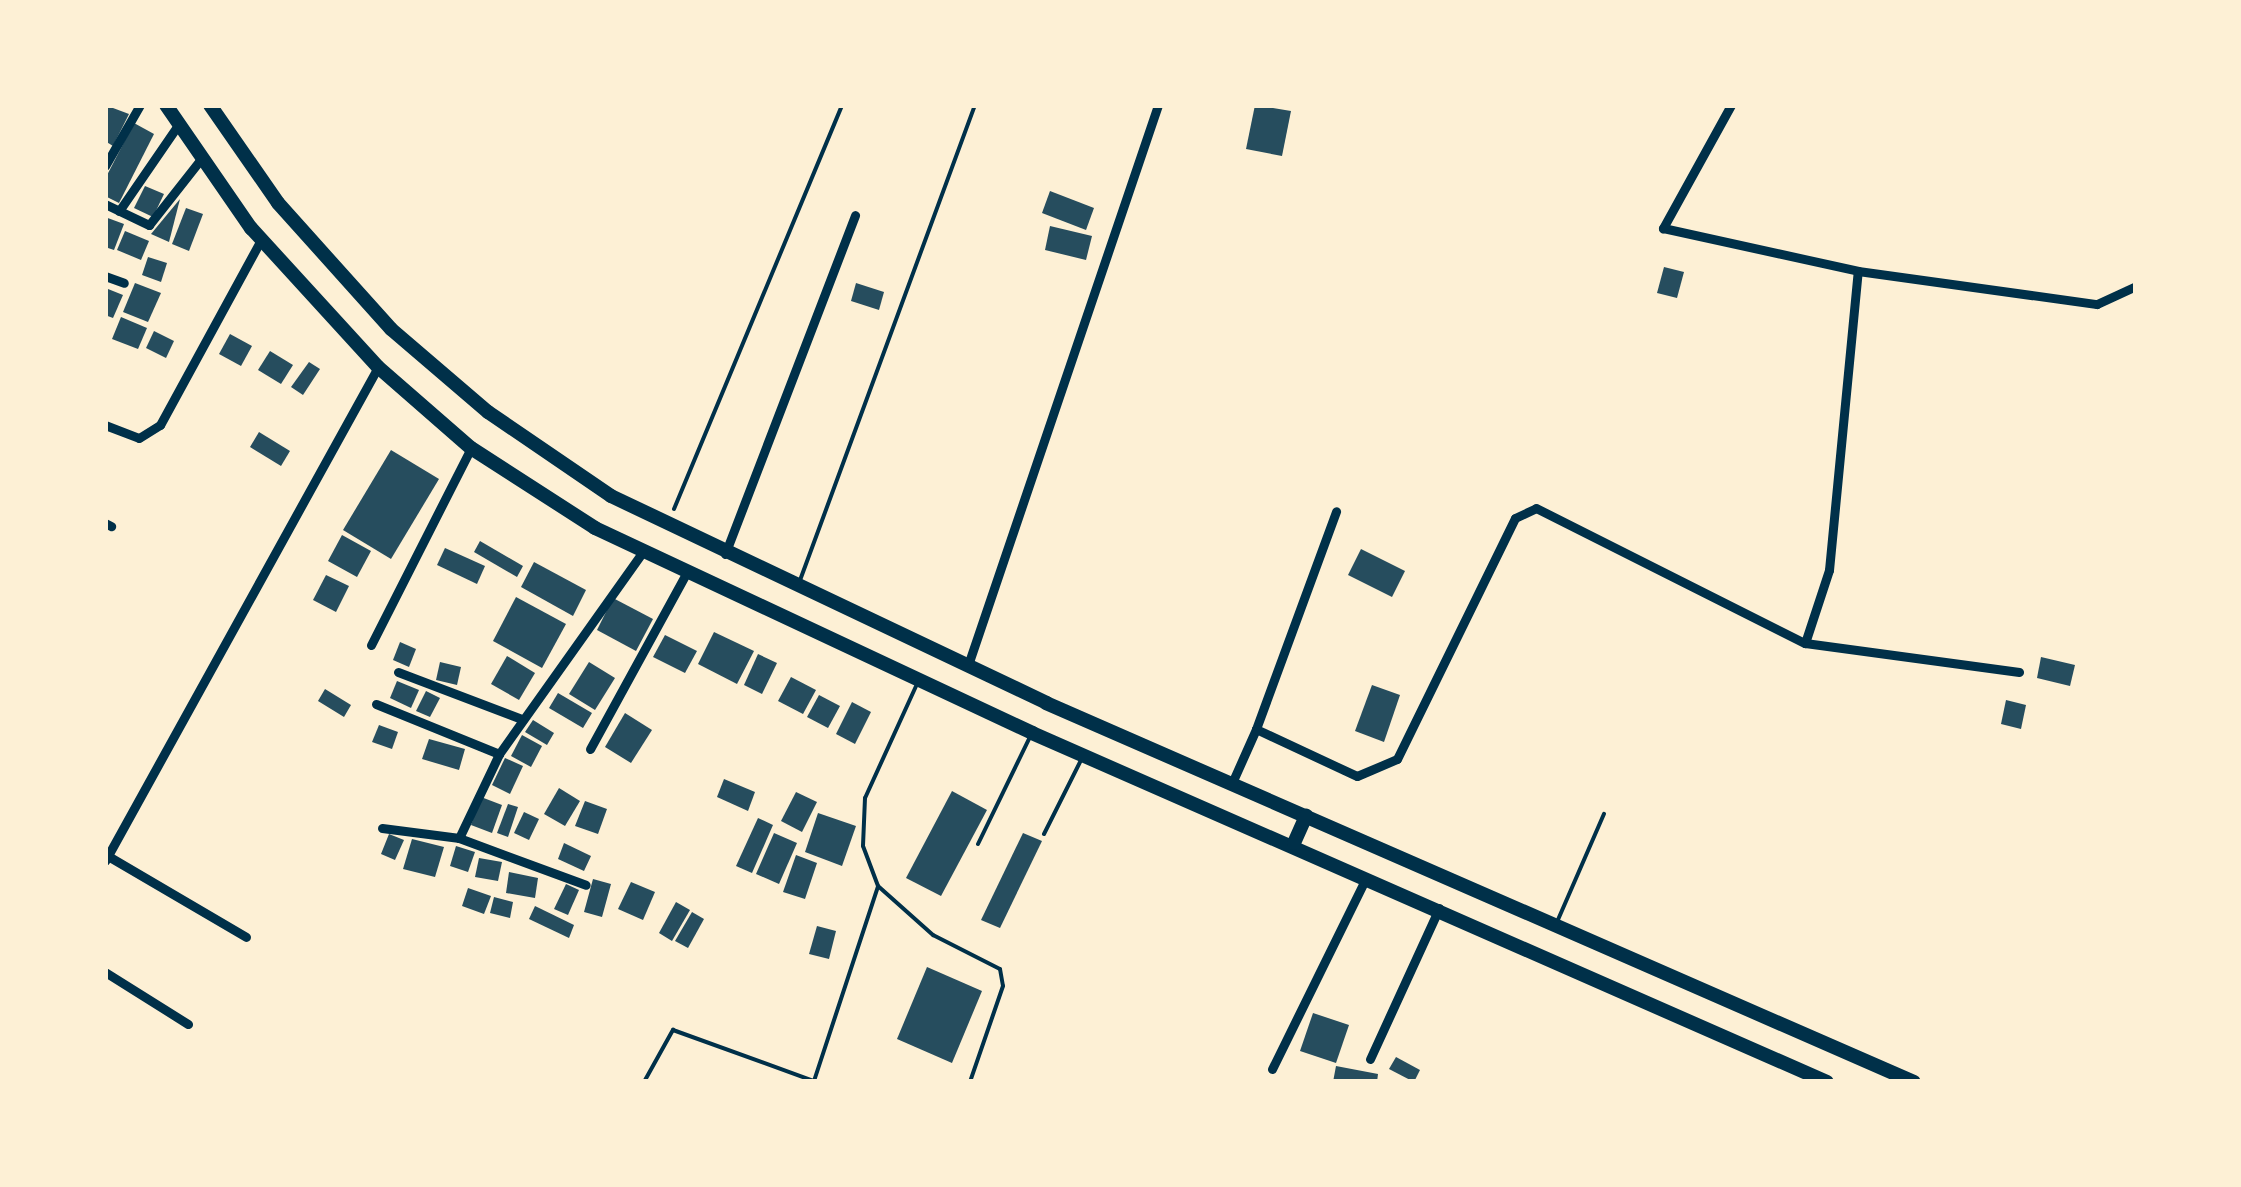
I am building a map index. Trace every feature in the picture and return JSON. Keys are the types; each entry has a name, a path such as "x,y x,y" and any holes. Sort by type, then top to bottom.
{"highway":[{"path":"166,105 261,240 378,367 471,448 642,554 1032,733 1440,906 1827,1082"},
{"path":"210,105 278,203 390,329 488,412 666,528 1232,784 1557,922 1914,1082"},
{"path":"1294,844 1306,816"}],"street":[{"path":"105,166 140,105"},
{"path":"968,665 1158,105"},
{"path":"1731,105 1663,228 1858,272 2097,304 2136,286"},
{"path":"119,212 178,125"},
{"path":"105,204 149,225 201,159"},
{"path":"725,554 854,215"},
{"path":"105,425 139,438 160,426 261,240"},
{"path":"1805,643 1829,570 1858,272"},
{"path":"105,276 124,283"},
{"path":"246,937 106,858 378,367"},
{"path":"372,646 471,448"},
{"path":"1256,728 1357,776 1396,759 1515,518 1536,508 1805,643 2019,672"},
{"path":"1232,784 1336,512"},
{"path":"459,838 499,754 642,554"},
{"path":"590,749 686,574"},
{"path":"398,672 522,719"},
{"path":"376,704 499,754"},
{"path":"382,828 459,838 586,885"},
{"path":"1272,1069 1368,875"},
{"path":"1370,1059 1440,906"},
{"path":"105,972 188,1024"}],"lane":[{"path":"798,588 974,105"},
{"path":"920,680 865,798 864,846 878,886 933,935 1000,969 1003,986 970,1082"},
{"path":"978,844 1032,733"},
{"path":"1044,834 1083,755"},
{"path":"1557,922 1604,814"},
{"path":"644,1082 674,1030 814,1082 878,886"}],"path":[{"path":"666,528 842,105"}],"building":[{"path":"105,105 129,114 113,146 105,141"},
{"path":"1255,105 1291,111 1282,156 1246,149"},
{"path":"134,123 154,134 119,203 105,196 105,179"},
{"path":"145,186 164,194 153,217 134,208"},
{"path":"1050,191 1094,208 1086,230 1042,213"},
{"path":"180,199 169,242 151,234"},
{"path":"186,208 203,214 189,251 172,244"},
{"path":"105,217 124,224 114,250 105,247"},
{"path":"1050,226 1092,236 1086,260 1045,250"},
{"path":"125,231 149,241 141,260 117,250"},
{"path":"148,257 167,263 161,282 142,275"},
{"path":"1664,267 1684,272 1677,298 1657,293"},
{"path":"135,283 161,293 148,322 123,312"},
{"path":"856,283 884,292 879,310 851,301"},
{"path":"108,289 123,295 113,318 105,315"},
{"path":"121,317 147,328 138,349 112,339"},
{"path":"154,331 174,341 166,358 146,348"},
{"path":"230,334 252,346 241,366 219,354"},
{"path":"270,351 293,365 281,384 258,370"},
{"path":"309,362 320,369 303,395 291,387"},
{"path":"259,432 290,451 281,466 250,447"},
{"path":"391,450 439,479 391,559 343,530"},
{"path":"342,535 371,551 357,577 328,561"},
{"path":"480,541 523,566 517,577 474,552"},
{"path":"445,548 485,566 477,584 437,565"},
{"path":"1361,549 1405,571 1392,597 1348,575"},
{"path":"534,562 586,590 573,616 521,587"},
{"path":"326,575 349,586 336,612 313,600"},
{"path":"516,597 566,624 542,668 493,641"},
{"path":"613,598 653,619 636,651 597,630"},
{"path":"714,632 754,651 737,684 698,664"},
{"path":"665,635 697,651 685,673 653,657"},
{"path":"400,642 416,649 409,667 393,660"},
{"path":"758,654 777,663 762,694 744,685"},
{"path":"507,656 535,673 519,700 491,684"},
{"path":"2041,657 2075,665 2070,686 2037,678"},
{"path":"440,662 461,667 457,685 436,680"},
{"path":"589,662 615,678 595,710 569,694"},
{"path":"791,677 816,690 803,714 778,701"},
{"path":"397,681 419,690 411,708 390,698"},
{"path":"1372,685 1400,695 1384,742 1355,731"},
{"path":"325,689 351,705 344,717 318,701"},
{"path":"426,691 440,698 430,717 416,711"},
{"path":"558,693 592,713 583,728 549,708"},
{"path":"819,695 840,706 828,728 807,717"},
{"path":"2006,700 2026,705 2021,729 2001,724"},
{"path":"852,702 871,712 855,744 836,734"},
{"path":"625,713 652,730 631,763 605,747"},
{"path":"533,720 554,733 547,745 525,732"},
{"path":"379,725 398,732 392,749 372,742"},
{"path":"522,735 542,746 531,767 511,756"},
{"path":"429,739 465,749 459,770 422,759"},
{"path":"505,758 523,766 510,794 492,785"},
{"path":"724,779 755,792 748,811 717,797"},
{"path":"559,788 580,801 565,826 544,814"},
{"path":"952,791 987,810 941,896 906,878"},
{"path":"796,792 817,802 802,832 781,821"},
{"path":"481,797 502,805 492,833 471,825"},
{"path":"585,801 607,809 598,834 575,826"},
{"path":"508,804 518,807 508,837 497,833"},
{"path":"524,812 539,819 529,840 514,833"},
{"path":"818,813 856,826 842,866 805,852"},
{"path":"758,818 773,825 752,873 736,866"},
{"path":"774,833 797,843 779,884 756,874"},
{"path":"1023,833 1042,841 1000,928 981,920"},
{"path":"389,834 404,840 395,860 381,854"},
{"path":"412,839 444,847 435,877 403,869"},
{"path":"564,843 591,856 584,871 558,859"},
{"path":"456,846 475,852 468,872 450,866"},
{"path":"796,855 817,863 805,899 783,892"},
{"path":"479,858 502,862 498,881 475,877"},
{"path":"509,872 538,878 535,898 506,893"},
{"path":"593,879 611,884 602,917 584,912"},
{"path":"631,882 655,892 643,920 618,909"},
{"path":"566,884 579,890 568,915 554,909"},
{"path":"468,888 491,896 484,914 462,906"},
{"path":"494,897 513,902 510,918 490,913"},
{"path":"676,902 690,910 672,941 659,933"},
{"path":"535,906 574,925 569,938 529,919"},
{"path":"692,912 704,919 688,948 675,941"},
{"path":"817,926 836,931 829,959 809,954"},
{"path":"927,967 982,991 952,1063 897,1039"},
{"path":"1313,1013 1349,1025 1336,1063 1300,1051"},
{"path":"1396,1057 1420,1070 1414,1082 1389,1069"},
{"path":"1336,1066 1378,1074 1377,1082 1333,1082"}]}
